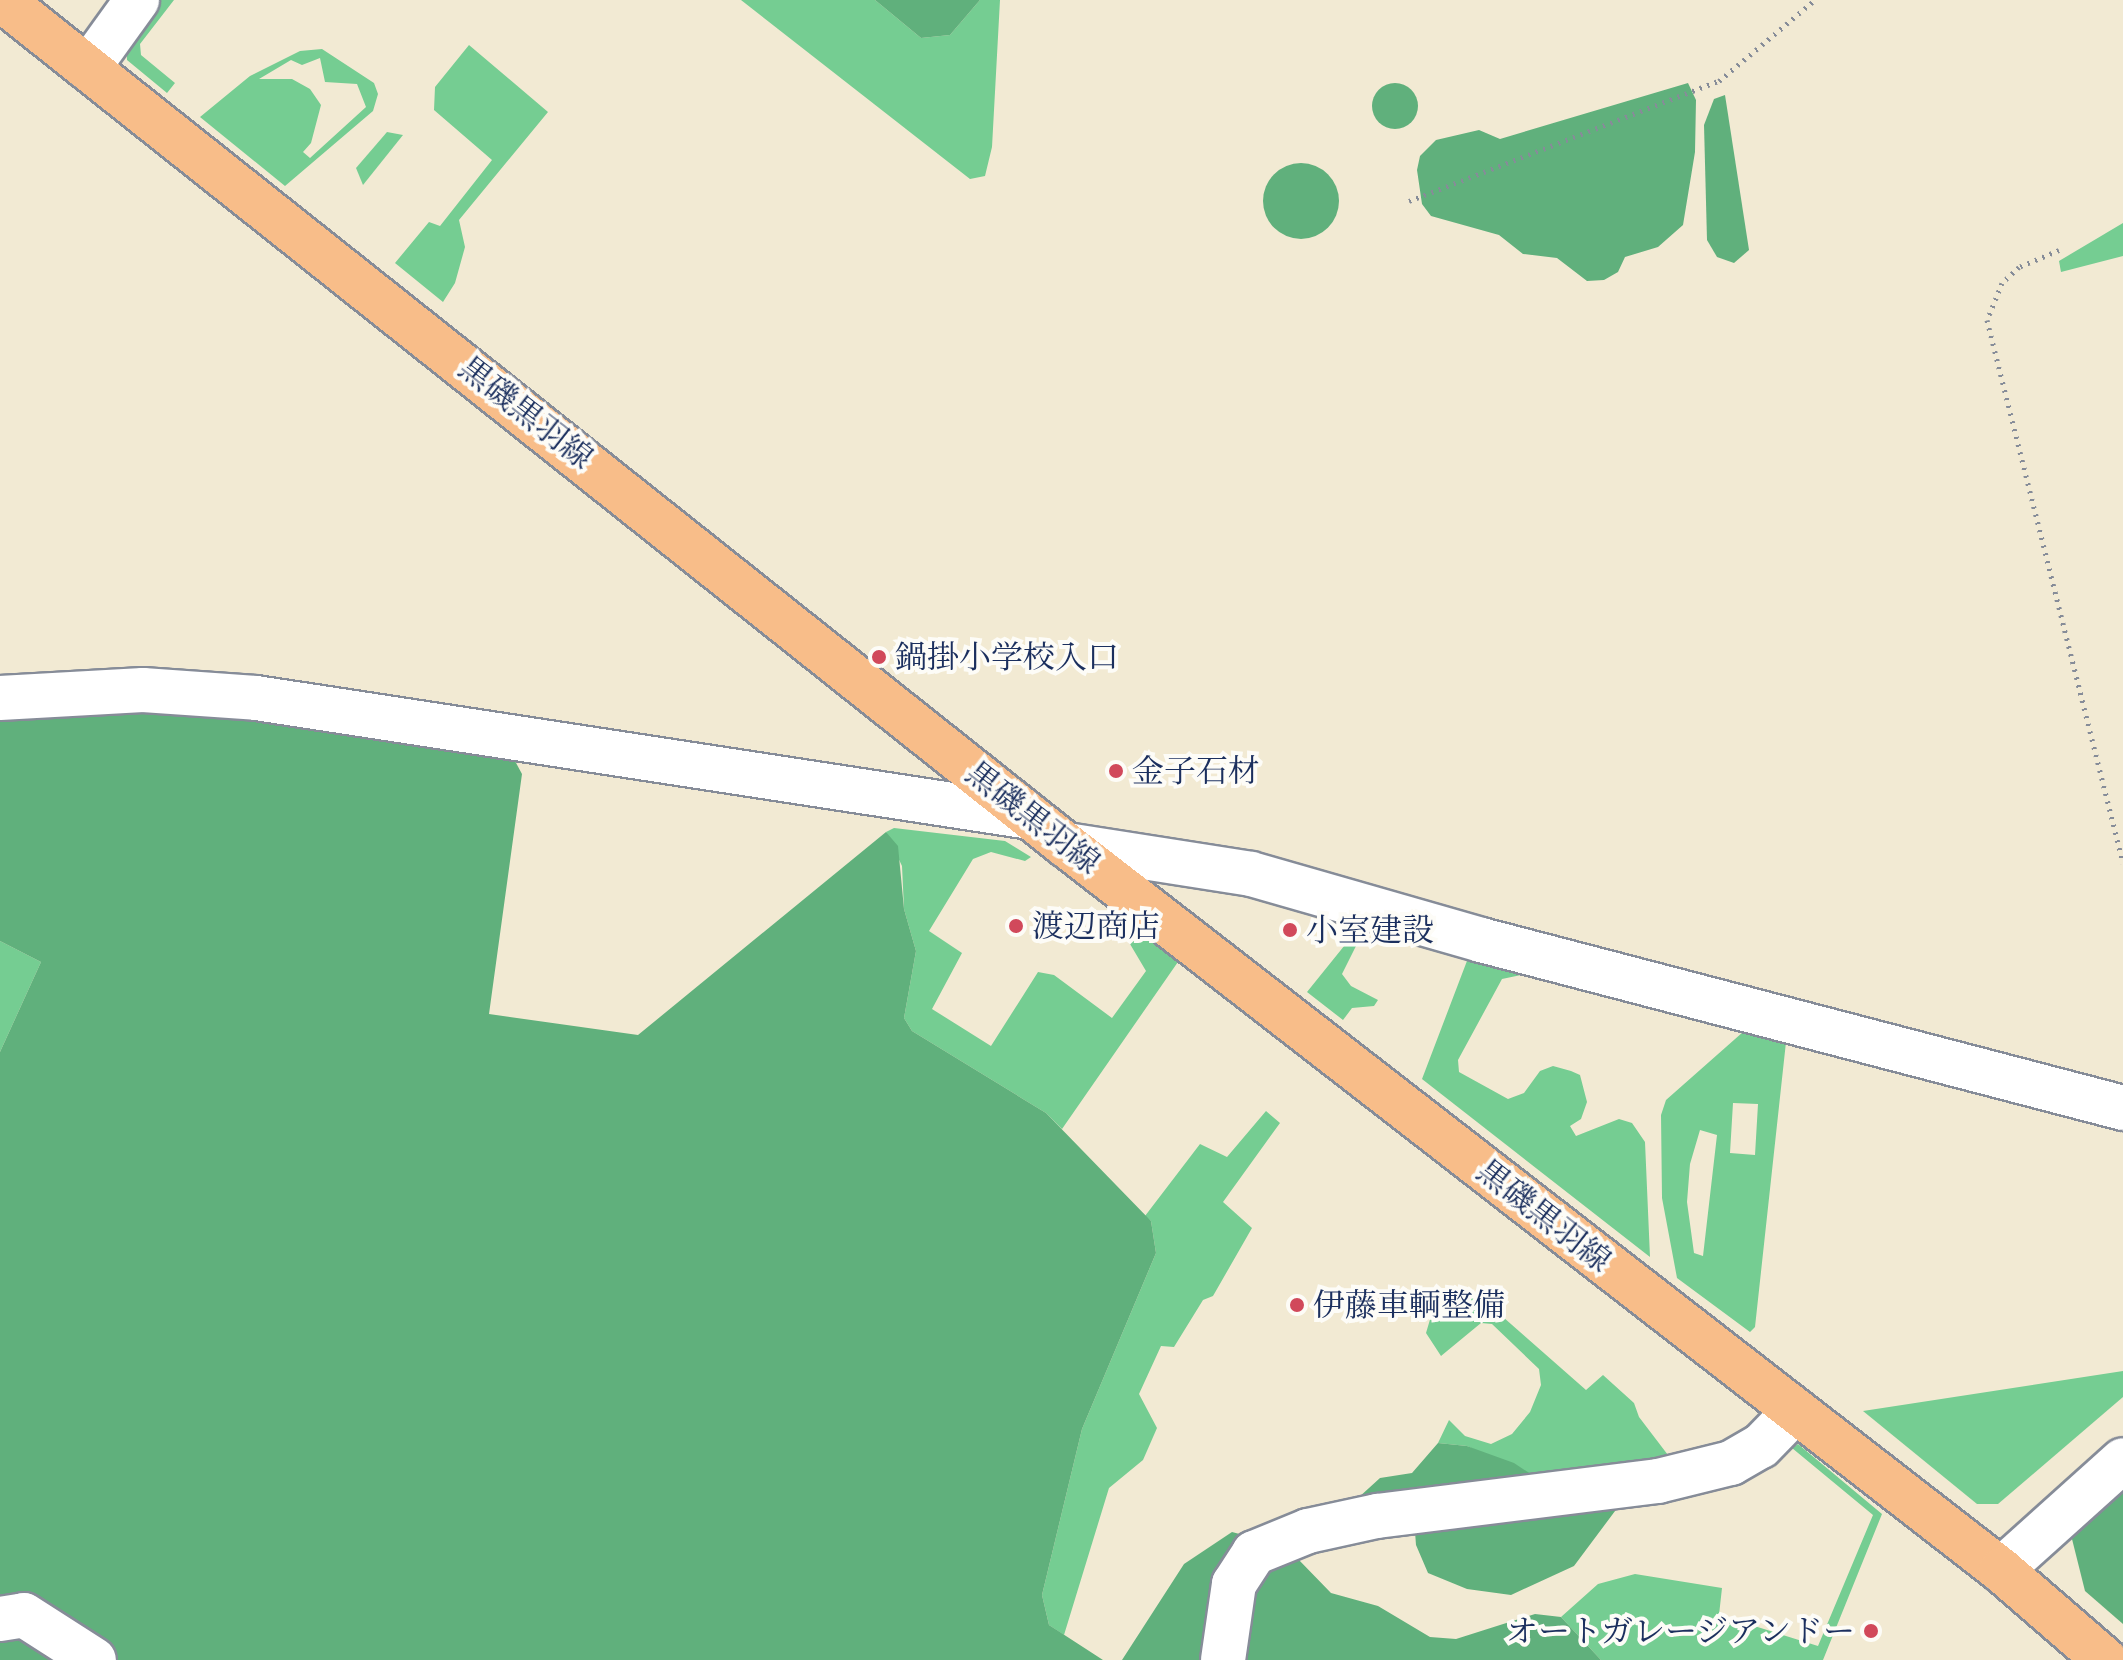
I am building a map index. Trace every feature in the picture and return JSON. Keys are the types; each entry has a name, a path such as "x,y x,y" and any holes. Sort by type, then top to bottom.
{"main road":[{"name":"黒磯黒羽線","path":"2,0 1030,817 2001,1570 2105,1660"}],"street":[{"path":"88,68 137,0"},
{"path":"0,698 143,690 256,698 1030,817"},
{"path":"1066,845 1251,874 1481,940 2123,1108"},
{"path":"1223,1660 1234,1584 1254,1553 1308,1531 1377,1516 1658,1481 1731,1463 1761,1446 1795,1411"},
{"path":"2001,1570 2123,1460"},
{"path":"0,1619 24,1615 94,1660"}],"path":[{"path":"1409,201 1719,81 1815,0"},
{"path":"2059,250 2019,267 2002,283 1987,320 2123,863"}],"green space":[{"path":"156,0 174,0 140,44 141,55 175,83 167,93 127,60 126,40"},
{"path":"741,0 875,0 921,38 950,35 980,0 1000,0 992,147 985,176 970,179"},
{"path":"875,0 980,0 950,35 921,38"},
{"path":"469,45 548,112 459,220 465,247 455,283 443,302 395,263 429,222 440,226 492,160 434,110 435,87"},
{"path":"322,49 374,83 378,94 373,111 285,186 200,117 250,76 300,51","holes":["320,58 325,82 357,84 366,107 310,158 303,152 311,143 321,105 310,89 292,79 259,79 291,60 302,65"]},
{"path":"1395,83 1411,90 1418,106 1411,122 1395,129 1379,122 1372,106 1379,90"},
{"path":"1688,83 1696,100 1695,152 1683,225 1658,247 1625,257 1618,272 1604,280 1587,281 1557,258 1523,254 1499,235 1431,216 1422,204 1417,170 1420,156 1436,140 1479,130 1500,139"},
{"path":"1725,95 1749,250 1734,263 1717,257 1707,240 1704,125 1714,99"},
{"path":"387,132 403,135 363,185 356,168"},
{"path":"1301,163 1316,166 1328,174 1336,186 1339,201 1336,216 1328,228 1316,236 1301,239 1286,236 1274,228 1266,216 1263,201 1266,186 1274,174 1286,166"},
{"path":"2123,223 2123,256 2061,272 2059,261"},
{"path":"146,703 309,724 515,761 522,774 489,1014 638,1035 886,832 898,846 904,909 916,951 904,1018 912,1031 1046,1113 1151,1221 1156,1253 1082,1429 1042,1595 1049,1625 1103,1660 0,1660 0,1052 41,962 0,941 0,714"},
{"path":"894,828 1005,841 1031,857 1025,861 991,852 973,859 929,931 962,953 932,1009 991,1046 1038,972 1054,975 1112,1018 1146,971 1130,944 1127,921 1180,959 1062,1129 1046,1113 912,1031 904,1018 916,951 904,909 902,866 886,832"},
{"path":"1357,930 1361,936 1342,974 1351,986 1378,1000 1374,1006 1352,1008 1343,1020 1307,992"},
{"path":"0,941 41,962 0,1052"},
{"path":"1470,953 1601,988 1598,995 1521,975 1502,979 1458,1060 1459,1072 1508,1099 1524,1093 1540,1071 1553,1066 1571,1071 1580,1075 1587,1102 1581,1119 1570,1126 1576,1136 1619,1119 1632,1123 1645,1142 1650,1257 1422,1079"},
{"path":"1743,1032 1786,1042 1755,1327 1750,1332 1677,1278 1662,1198 1661,1115 1666,1100","holes":["1733,1103 1758,1104 1755,1155 1730,1153","1700,1130 1717,1135 1703,1256 1694,1253 1687,1202 1690,1164"]},
{"path":"1266,1111 1280,1123 1223,1202 1252,1228 1213,1296 1203,1300 1174,1347 1161,1346 1139,1394 1157,1428 1143,1460 1109,1488 1064,1635 1049,1625 1042,1595 1082,1429 1156,1253 1151,1221 1145,1216 1200,1144 1227,1157"},
{"path":"1456,1288 1495,1310 1586,1390 1603,1375 1634,1403 1639,1417 1671,1459 1546,1484 1467,1446 1438,1443 1449,1420 1465,1436 1491,1444 1512,1434 1530,1412 1541,1385 1539,1369 1492,1324 1481,1323 1441,1356 1426,1333 1437,1296"},
{"path":"2123,1371 2123,1397 1998,1504 1977,1504 1863,1411"},
{"path":"1438,1443 1467,1446 1514,1463 1546,1484 1624,1499 1574,1566 1511,1595 1467,1589 1428,1573 1416,1545 1414,1518 1358,1498 1380,1478 1412,1473"},
{"path":"1798,1444 1882,1514 1823,1660 1601,1660 1561,1617 1598,1584 1635,1574 1722,1588 1719,1615 1818,1646 1873,1515 1792,1448"},
{"path":"2123,1479 2123,1624 2085,1591 2071,1535"},
{"path":"1232,1532 1266,1541 1298,1559 1331,1593 1378,1606 1430,1637 1456,1639 1535,1614 1561,1617 1601,1660 1122,1660 1184,1564"}],"place":[{"name":"鍋掛小学校入口","path":"879,657"},
{"name":"金子石材","path":"1116,771"},
{"name":"渡辺商店","path":"1016,926"},
{"name":"小室建設","path":"1290,930"},
{"name":"伊藤車輌整備","path":"1297,1305"},
{"name":"オートガレージアンドー","path":"1871,1631"}]}
